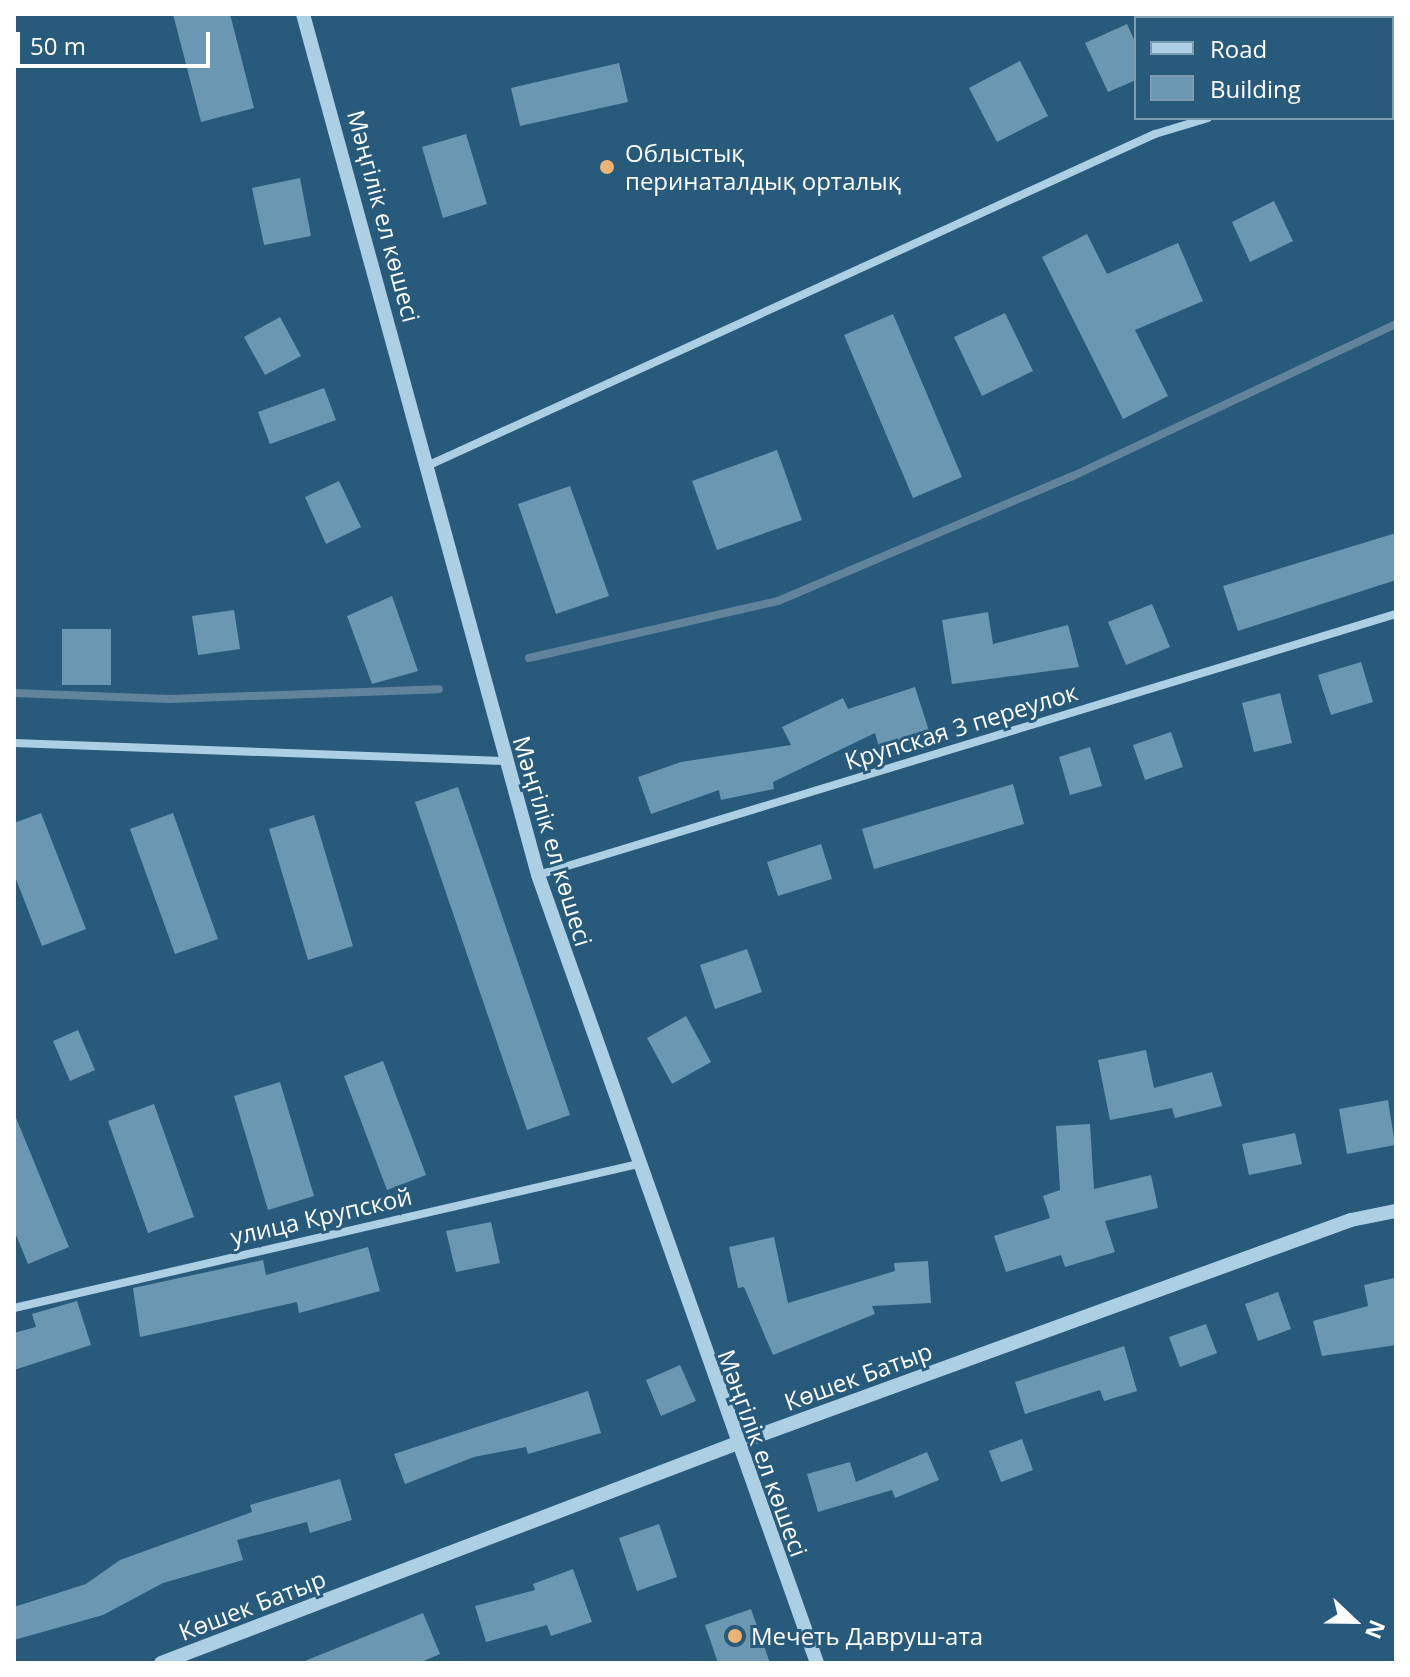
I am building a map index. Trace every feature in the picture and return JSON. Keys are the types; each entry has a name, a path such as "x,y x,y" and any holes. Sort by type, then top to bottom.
{"street":[{"name":"Мәңгілік ел көшесі","path":"303,14 427,466 503,761 538,875 735,1444 817,1663"},
{"path":"427,466 1155,134 1201,120"},
{"name":"Крупская 3 переулок","path":"538,875 1396,614"},
{"path":"14,743 503,761"},
{"name":"улица Крупской","path":"14,1308 638,1164"},
{"name":"Көшек Батыр","path":"161,1663 735,1444 1351,1220 1396,1211"}],"building":[{"path":"173,14 230,14 254,108 201,122"},
{"path":"1127,24 1134,40 1134,81 1108,92 1085,43"},
{"path":"1020,61 1048,116 997,142 969,88"},
{"path":"619,63 628,102 520,126 511,88"},
{"path":"466,134 487,204 443,218 422,147"},
{"path":"300,178 311,236 264,245 252,188"},
{"path":"1274,201 1293,241 1250,262 1232,222"},
{"path":"1087,234 1107,274 1178,243 1203,301 1135,330 1168,396 1123,419 1042,257"},
{"path":"1005,313 1033,371 982,396 954,337"},
{"path":"893,314 962,477 913,498 844,335"},
{"path":"280,317 301,356 265,375 244,337"},
{"path":"324,388 336,420 270,444 258,412"},
{"path":"777,450 802,520 717,550 692,481"},
{"path":"339,481 361,527 326,544 305,497"},
{"path":"570,486 609,596 556,614 518,504"},
{"path":"1396,533 1396,580 1238,631 1223,586"},
{"path":"392,596 418,671 372,684 347,616"},
{"path":"1152,604 1170,647 1126,665 1108,622"},
{"path":"234,610 240,649 198,655 192,616"},
{"path":"988,612 993,644 1068,625 1079,667 952,684 942,620"},
{"path":"62,629 111,629 111,685 62,685"},
{"path":"1361,662 1373,702 1331,715 1318,675"},
{"path":"915,687 929,731 879,747 875,733 773,782 774,789 721,800 719,790 651,814 638,777 681,762 791,745 782,727 843,698 848,709"},
{"path":"1280,693 1292,743 1254,752 1242,703"},
{"path":"1171,732 1183,767 1145,780 1133,745"},
{"path":"1090,747 1102,786 1070,795 1059,757"},
{"path":"1013,784 1024,824 874,869 862,829"},
{"path":"458,787 570,1115 527,1130 415,802"},
{"path":"41,813 86,929 42,946 14,874 14,823"},
{"path":"173,813 218,939 175,954 130,829"},
{"path":"314,815 353,946 308,960 269,829"},
{"path":"821,844 832,879 778,896 767,862"},
{"path":"747,949 762,992 715,1009 700,965"},
{"path":"686,1016 711,1062 672,1084 647,1038"},
{"path":"78,1030 95,1070 70,1081 53,1041"},
{"path":"1146,1050 1154,1088 1212,1072 1222,1106 1175,1118 1172,1108 1110,1120 1098,1060"},
{"path":"383,1061 426,1175 387,1190 344,1076"},
{"path":"280,1082 314,1196 268,1210 234,1096"},
{"path":"1388,1100 1395,1145 1347,1154 1339,1109"},
{"path":"154,1104 194,1217 148,1233 108,1121"},
{"path":"14,1113 69,1247 28,1264 14,1230"},
{"path":"1090,1124 1094,1189 1151,1175 1158,1208 1105,1221 1115,1252 1065,1267 1061,1255 1006,1272 994,1236 1050,1218 1043,1196 1060,1190 1056,1126"},
{"path":"1295,1133 1302,1164 1249,1175 1242,1144"},
{"path":"491,1222 500,1263 456,1272 446,1231"},
{"path":"774,1237 788,1303 895,1271 894,1263 928,1261 931,1303 872,1306 875,1314 773,1355 744,1287 738,1288 729,1247"},
{"path":"368,1247 380,1291 299,1313 297,1302 140,1337 133,1288 263,1260 266,1275"},
{"path":"1394,1278 1396,1345 1322,1356 1313,1321 1368,1306 1364,1285"},
{"path":"1278,1292 1291,1329 1258,1341 1245,1304"},
{"path":"77,1301 91,1345 14,1370 14,1333 36,1327 32,1314"},
{"path":"1206,1324 1217,1353 1180,1367 1169,1337"},
{"path":"1124,1346 1137,1391 1104,1401 1100,1390 1025,1414 1015,1382"},
{"path":"680,1365 696,1401 661,1416 646,1380"},
{"path":"588,1391 601,1433 528,1454 526,1447 474,1457 405,1484 394,1454"},
{"path":"1022,1439 1033,1470 1001,1482 989,1451"},
{"path":"927,1452 939,1480 895,1498 892,1490 818,1512 807,1474 850,1462 856,1482"},
{"path":"340,1479 352,1520 310,1533 307,1522 237,1540 243,1560 163,1583 103,1615 14,1640 14,1607 86,1584 120,1560 252,1512 250,1505"},
{"path":"659,1524 677,1577 637,1591 619,1538"},
{"path":"573,1569 592,1622 551,1636 547,1625 486,1642 475,1606 535,1590 533,1584"},
{"name":"Мечеть Давруш-ата","path":"751,1609 770,1663 718,1663 705,1625"},
{"path":"423,1613 440,1654 419,1663 300,1663"}],"waterway":[{"path":"529,658 778,601 1073,476 1396,324"},
{"path":"14,693 170,699 439,689"}],"place":[{"name":"Облыстық перинаталдық орталық","path":"607,167"},
{"name":"Мечеть Давруш-ата","path":"735,1636"}]}
